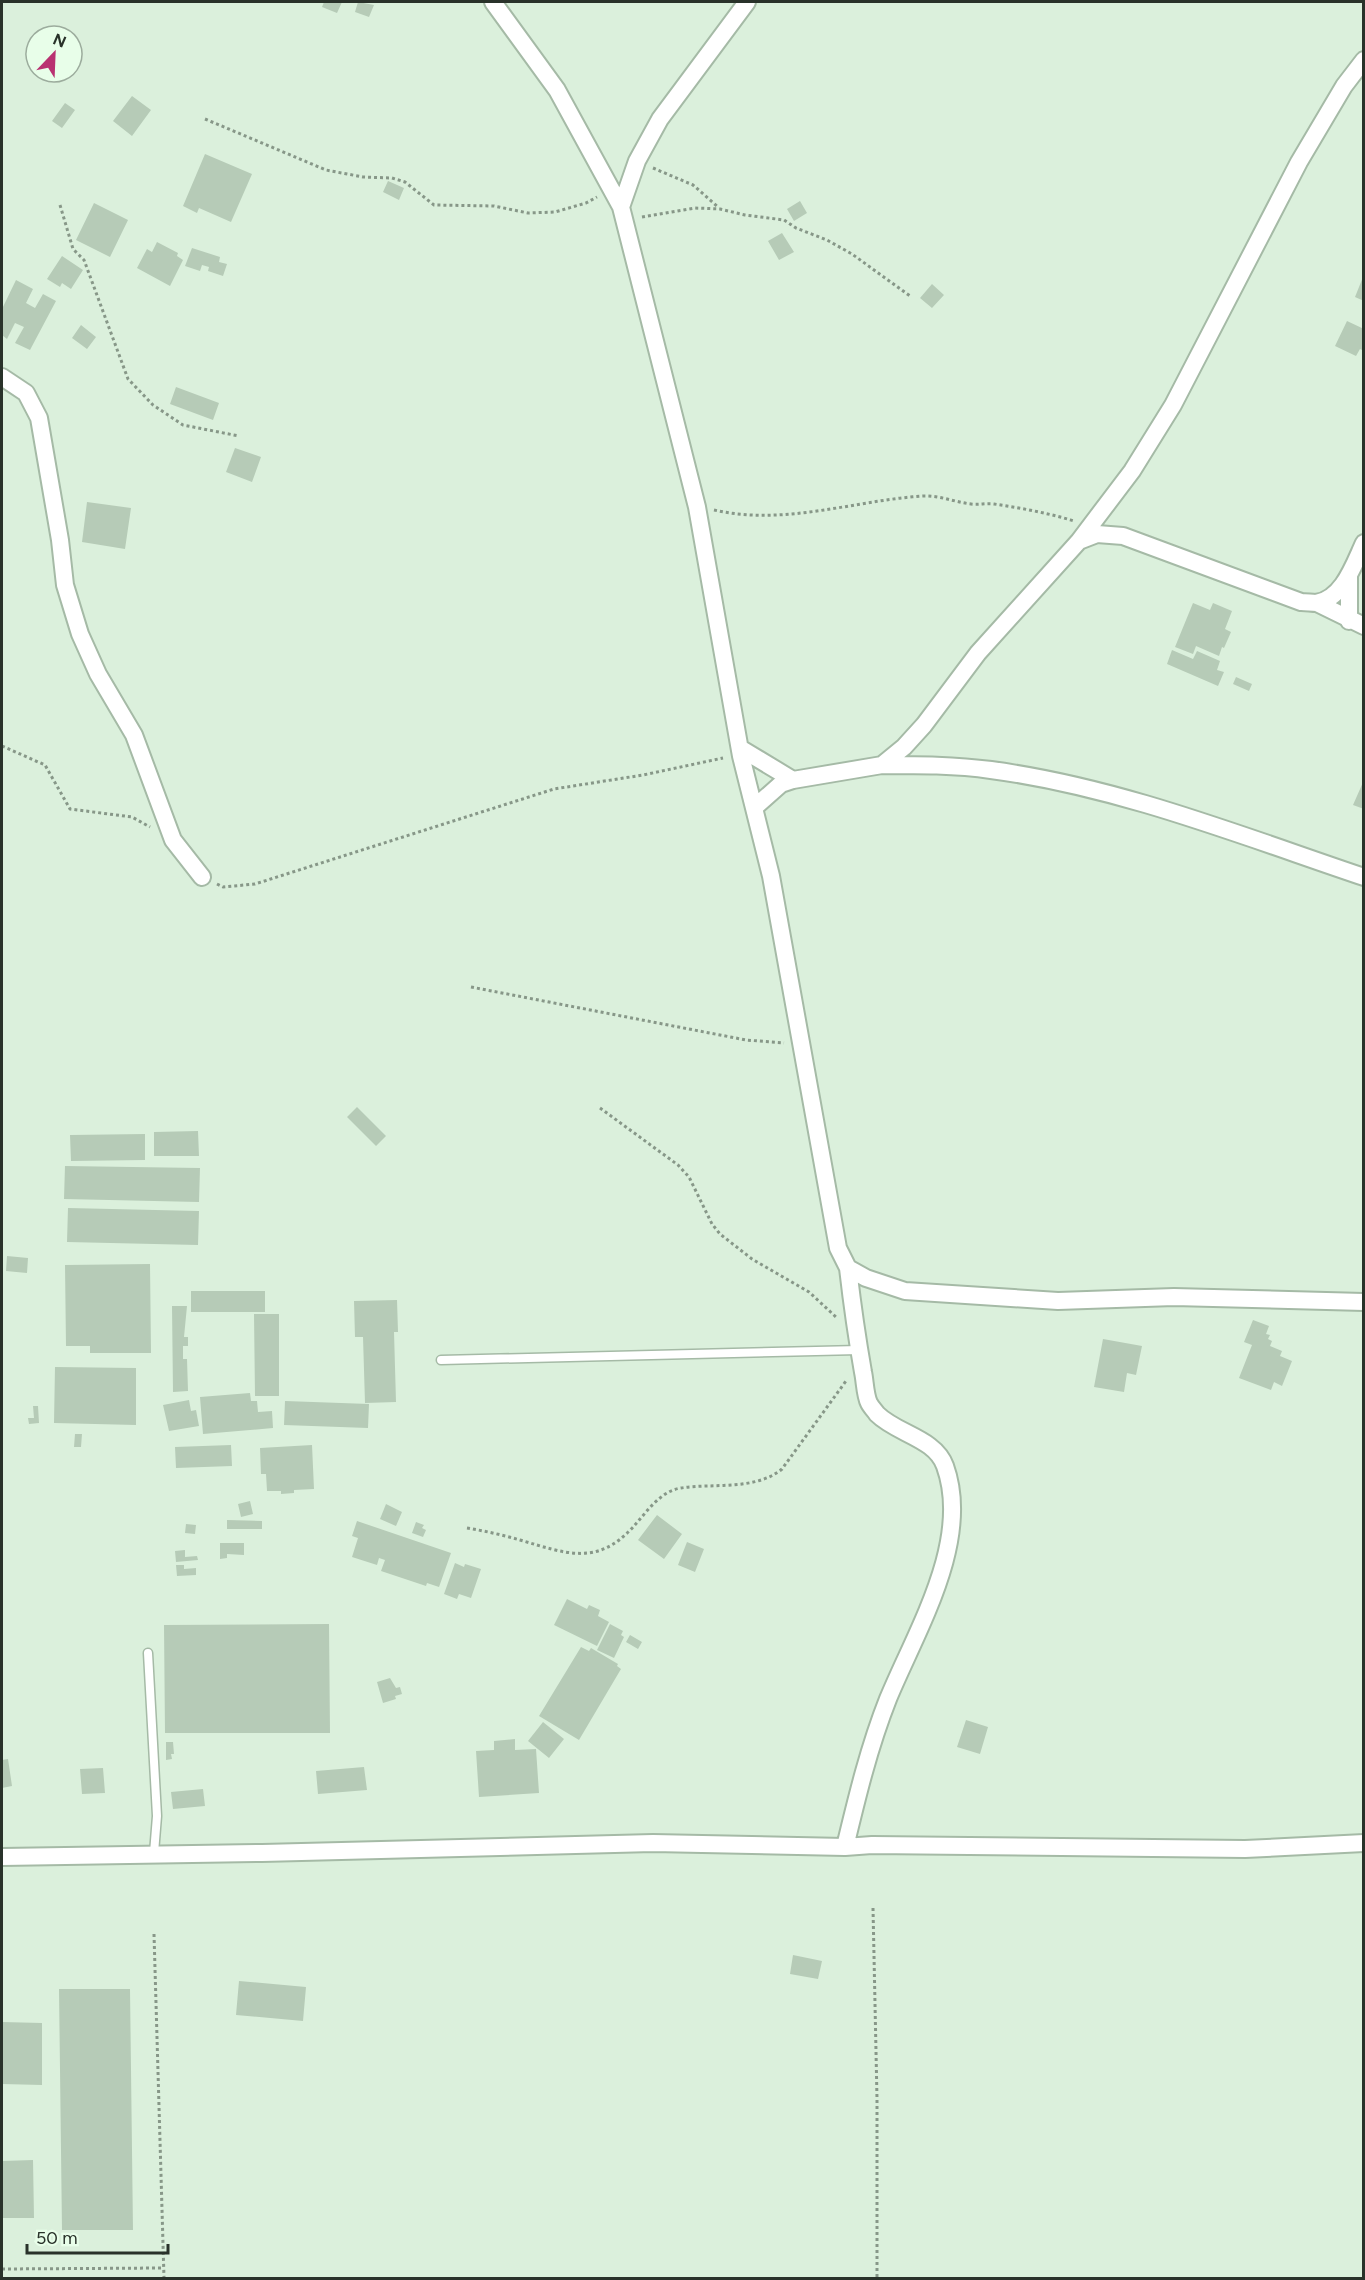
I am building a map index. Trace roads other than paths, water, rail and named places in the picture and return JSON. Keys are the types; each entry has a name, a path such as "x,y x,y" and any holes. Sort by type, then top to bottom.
{"street":[{"path":"493,2 557,90 612,189 622,213 697,507 740,752 771,876 838,1248 848,1268 868,1402 878,1414 897,1429 932,1447 944,1463 951,1488 952,1525 932,1603 888,1699 863,1776 845,1847"},
{"path":"622,213 637,161 660,119 747,2"},
{"path":"882,765 904,747 924,725 978,653 1079,541 1132,471 1173,405 1299,162 1344,86 1364,60"},
{"path":"2,377 26,393 39,418 60,540 65,585 74,615 98,674 134,735 173,840 202,877"},
{"path":"1079,541 1097,534 1123,536 1301,602 1317,603 1356,623"},
{"path":"1317,603 1332,597 1349,575 1364,543"},
{"path":"1349,575 1356,623"},
{"path":"740,752 793,780"},
{"path":"755,807 781,784 793,780 882,765 940,765 993,770 1091,789 1364,877"},
{"path":"848,1268 866,1278 904,1291 1058,1301 1174,1297 1364,1302"},
{"path":"2,1857 652,1843 1245,1850 1364,1843"}],"lane":[{"path":"441,1360 859,1349"},
{"path":"148,1653 157,1816 154,1853"}]}
